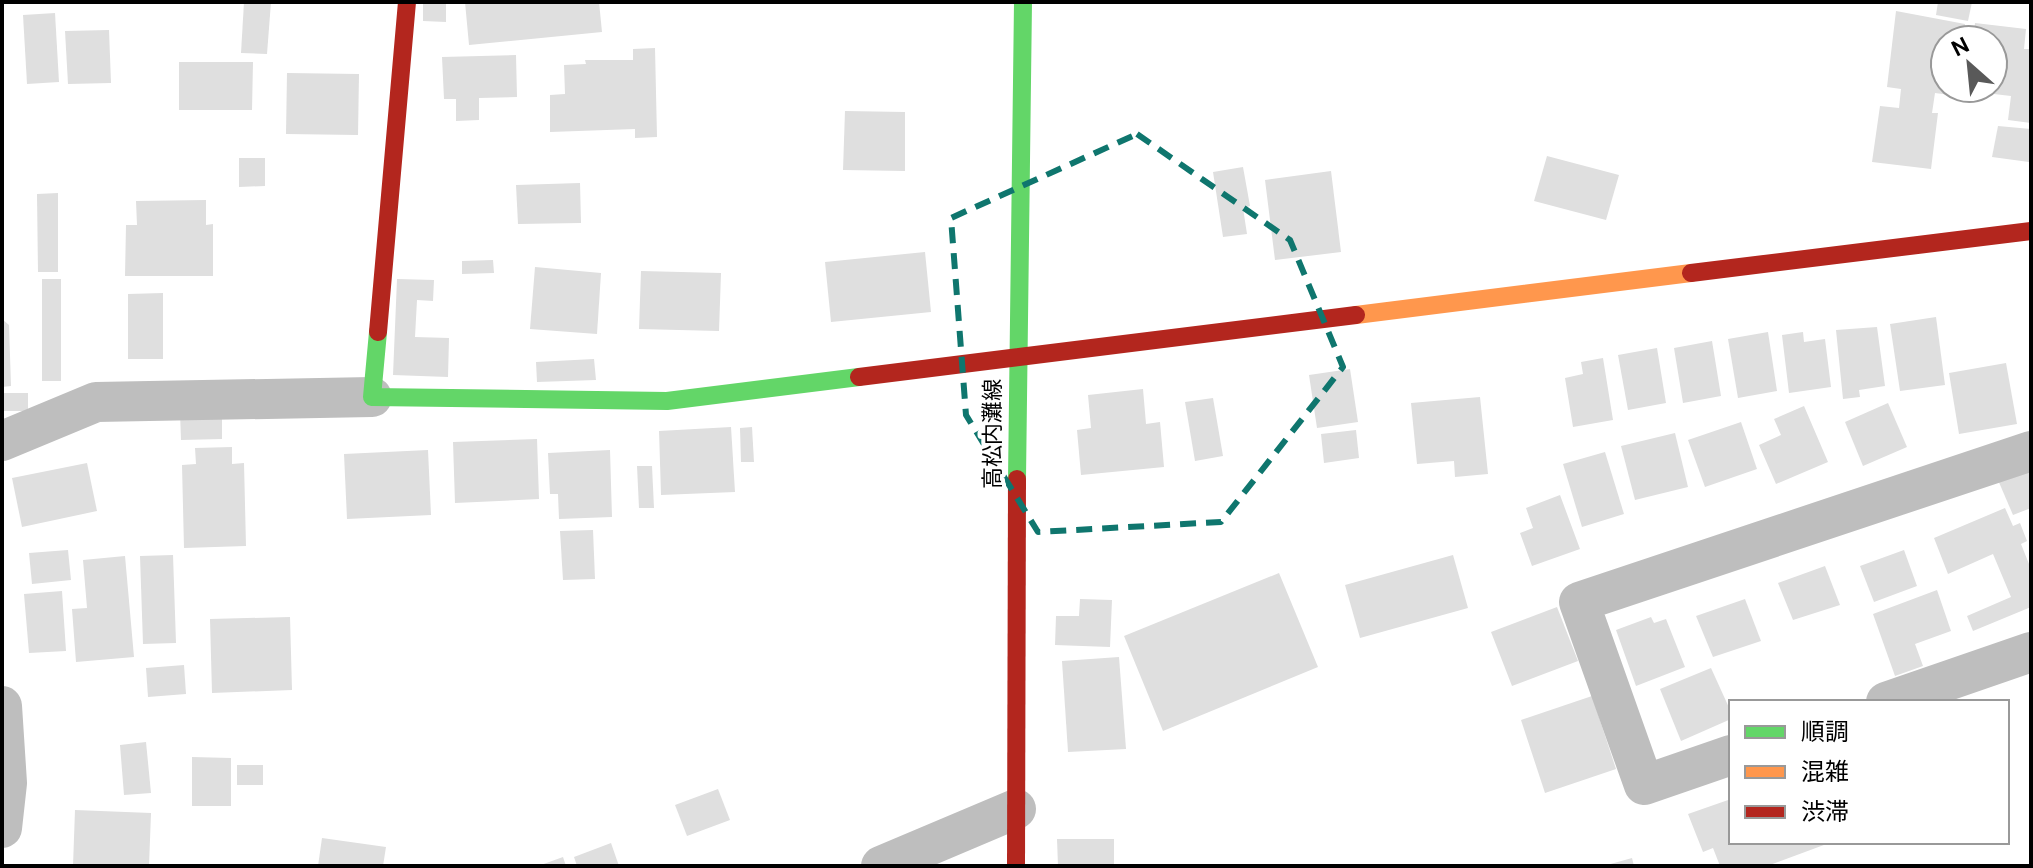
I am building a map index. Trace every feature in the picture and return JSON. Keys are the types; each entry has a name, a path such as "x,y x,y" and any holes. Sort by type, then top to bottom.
{"street":[{"path":"372,397 407,2"},
{"name":"高松内灘線","path":"1016,866 1017,359 1023,2"},
{"path":"2,441 96,402 372,397 667,401 2031,231"},
{"path":"1729,756 1644,785 1579,602 2031,451"},
{"path":"1892,700 2031,652"},
{"path":"2,706 7,783 2,828"},
{"path":"881,866 1016,809"}],"highlighted area":[{"path":"1137,134 1290,240 1343,367 1221,522 1038,532 966,415 951,218"}],"building":[{"path":"244,2 271,2 267,54 241,53"},
{"path":"423,2 446,2 446,22 423,21"},
{"path":"465,2 599,2 602,32 469,45"},
{"path":"1938,2 1972,2 1968,21 1936,15"},
{"path":"1896,11 1965,24 1929,24 1929,104 1933,104 1932,113 1938,113 1931,169 1872,162 1880,106 1899,108 1901,89 1887,87"},
{"path":"55,13 59,82 27,84 23,15"},
{"path":"2009,27 2026,29 2024,49 2031,49 2031,123 2008,120 2011,96"},
{"path":"109,30 111,83 68,84 65,31"},
{"path":"655,48 657,137 635,138 635,129 550,132 550,95 565,94 564,65 586,64 585,60 633,60 633,49"},
{"path":"516,55 517,97 479,98 479,120 456,121 456,99 444,99 442,57"},
{"path":"179,62 253,62 252,110 179,110"},
{"path":"287,73 359,74 358,135 286,134"},
{"path":"845,111 905,112 905,171 843,170"},
{"path":"1998,126 2031,129 2029,162 1992,157"},
{"path":"1547,156 1619,175 1606,220 1534,201"},
{"path":"239,158 265,158 265,186 239,187"},
{"path":"1243,167 1250,206 1243,208 1247,234 1223,237 1213,172"},
{"path":"1331,171 1341,252 1275,260 1265,180"},
{"path":"580,183 581,223 518,224 516,185"},
{"path":"58,193 58,272 38,272 37,194"},
{"path":"206,200 206,225 213,224 213,276 125,276 126,225 137,225 136,201"},
{"path":"925,252 931,312 831,322 825,262"},
{"path":"493,260 494,273 462,274 462,261"},
{"path":"535,267 601,273 597,334 530,329"},
{"path":"641,271 721,273 719,331 639,329"},
{"path":"42,279 61,279 61,381 42,381"},
{"path":"397,279 434,280 433,301 417,300 415,337 449,338 448,377 393,375"},
{"path":"163,293 163,359 128,359 128,294"},
{"path":"1936,317 1945,385 1900,391 1890,324"},
{"path":"2,319 9,325 11,386 2,387"},
{"path":"1877,327 1885,386 1859,390 1860,397 1843,399 1836,330"},
{"path":"1768,332 1777,391 1738,398 1728,339"},
{"path":"1803,332 1804,342 1825,339 1831,387 1789,393 1782,335"},
{"path":"1712,341 1721,396 1683,403 1674,348"},
{"path":"1657,348 1666,403 1628,410 1618,355"},
{"path":"1603,358 1613,420 1573,427 1565,378 1583,374 1581,362"},
{"path":"594,359 596,380 537,382 536,362"},
{"path":"2006,363 2017,424 1959,434 1949,373"},
{"path":"1350,369 1358,422 1317,428 1309,375"},
{"path":"1143,389 1146,424 1160,422 1164,467 1081,475 1077,430 1091,428 1088,395"},
{"path":"2,393 28,393 28,411 2,411"},
{"path":"1480,397 1488,474 1455,477 1454,461 1417,464 1411,403"},
{"path":"1213,398 1223,456 1195,461 1185,402"},
{"path":"1888,403 1907,447 1863,466 1845,422"},
{"path":"1804,406 1828,462 1776,484 1759,445 1781,435 1774,419"},
{"path":"222,410 222,439 181,440 180,412"},
{"path":"1741,422 1757,469 1705,487 1688,440"},
{"path":"731,427 735,492 661,495 659,431"},
{"path":"752,427 754,462 741,462 740,428"},
{"path":"1356,430 1359,458 1324,463 1321,434"},
{"path":"1675,433 1688,487 1635,500 1621,446"},
{"path":"537,439 539,499 455,503 453,442"},
{"path":"232,447 232,464 244,463 246,546 184,548 182,465 196,464 195,448"},
{"path":"428,450 431,515 347,519 344,454"},
{"path":"610,450 612,517 559,519 558,494 550,494 548,453"},
{"path":"1605,452 1624,514 1582,527 1563,464"},
{"path":"87,463 97,511 22,527 12,478"},
{"path":"2031,465 2031,508 2013,515 1998,480"},
{"path":"637,466 652,466 654,508 639,508"},
{"path":"1560,495 1580,549 1532,566 1520,533 1533,528 1526,508"},
{"path":"2005,508 2013,526 2020,523 2027,541 2021,544 2031,569 2031,607 1973,631 1967,616 2011,597 1993,554 1948,574 1934,538"},
{"path":"593,530 595,579 563,580 560,531"},
{"path":"68,550 71,580 32,584 29,553"},
{"path":"1904,550 1917,586 1874,602 1860,566"},
{"path":"173,555 176,643 143,644 140,556"},
{"path":"1453,555 1468,608 1360,638 1345,585"},
{"path":"125,556 134,657 76,662 72,609 87,608 83,560"},
{"path":"1825,566 1840,605 1793,620 1778,583"},
{"path":"1279,573 1318,667 1163,731 1124,636"},
{"path":"1937,590 1951,631 1915,644 1923,666 1895,676 1873,614"},
{"path":"62,591 66,651 29,653 24,594"},
{"path":"1080,599 1112,600 1110,647 1055,645 1056,616 1079,616"},
{"path":"1745,599 1761,641 1713,657 1696,616"},
{"path":"1557,607 1578,661 1512,686 1491,632"},
{"path":"290,617 292,690 212,693 210,619"},
{"path":"1651,617 1654,623 1666,619 1685,667 1636,686 1616,630"},
{"path":"1119,657 1126,749 1068,752 1062,661"},
{"path":"184,665 186,694 148,697 146,668"},
{"path":"1711,668 1729,708 1729,720 1681,741 1660,689"},
{"path":"1592,696 1616,769 1545,793 1521,720"},
{"path":"146,742 151,793 124,795 120,745"},
{"path":"192,757 231,758 231,806 192,806"},
{"path":"237,765 263,765 263,785 237,785"},
{"path":"718,789 730,820 687,836 675,805"},
{"path":"1729,800 1729,844 1827,844 1767,866 1720,866 1713,848 1703,852 1688,814"},
{"path":"75,810 151,813 149,866 73,866"},
{"path":"322,838 386,847 383,866 318,866"},
{"path":"1057,839 1114,839 1114,866 1058,866"},
{"path":"611,843 619,866 577,866 574,857"},
{"path":"563,857 566,866 538,866"},
{"path":"1632,858 1634,866 1607,866 1607,865"}],"traffic: fast":[{"path":"1017,479 1023,2"},
{"path":"378,332 372,397 667,401 859,377"}],"traffic: slow":[{"path":"1356,315 1691,273"}],"traffic: jam":[{"path":"378,332 407,2"},
{"path":"1691,273 2031,231"},
{"path":"859,377 1356,315"},
{"path":"1016,866 1017,479"}]}
